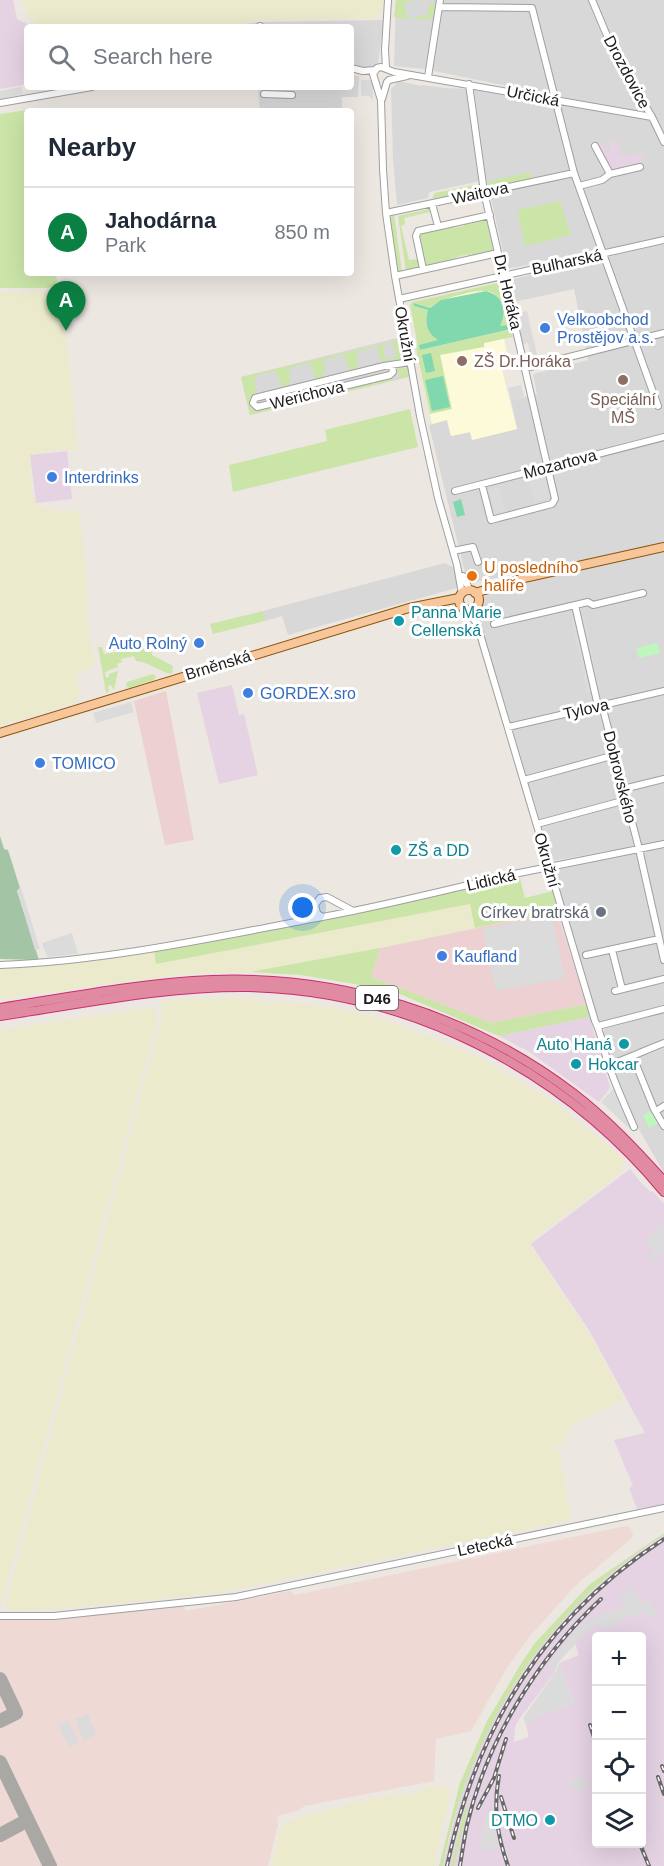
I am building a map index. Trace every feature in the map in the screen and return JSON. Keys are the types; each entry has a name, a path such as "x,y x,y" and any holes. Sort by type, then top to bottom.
{"highway":[{"name":"D46","path":"0,1008 163,984 211,980 289,982 351,991 415,1009 469,1031 527,1062 573,1093 604,1119 664,1181"},
{"name":"D46","path":"0,1017 156,993 207,988 275,989 351,999 416,1018 464,1038 532,1075 554,1089 599,1126 664,1192"}],"main road":[{"name":"Brněnská","path":"0,733 409,608 472,597 524,578 664,547"}],"street":[{"path":"388,0 385,50 388,69"},
{"name":"Drozdovice","path":"592,0 616,57 652,117 664,142"},
{"path":"428,77 440,3 532,8 574,173 658,406"},
{"path":"354,68 377,69 385,50"},
{"name":"Určická","path":"377,69 388,69 652,117"},
{"name":"Okružní","path":"377,69 375,80 381,100 386,213 410,363 438,498 457,565 472,597 477,624 594,1022 598,1026 608,1065 634,1127"},
{"name":"Okružní","path":"381,100 388,81 388,69"},
{"path":"363,70 375,80"},
{"name":"Určická","path":"375,80 381,84 413,75"},
{"name":"Dr. Horáka","path":"469,84 484,192 555,499 552,504 491,520 482,485"},
{"path":"0,103 75,90"},
{"path":"278,95 279,90"},
{"path":"264,94 292,95"},
{"path":"595,146 610,174"},
{"path":"579,186 602,180 610,174 640,167"},
{"name":"Waitova","path":"386,213 574,173"},
{"path":"432,204 438,226"},
{"path":"423,269 416,234 420,230 490,215"},
{"name":"Bulharská","path":"399,299 664,240"},
{"path":"395,276 498,253"},
{"path":"526,368 664,333"},
{"name":"Werichova","path":"392,364 391,374 257,407 253,403 255,398 324,380 392,364 410,363"},
{"path":"324,380 327,390"},
{"name":"Mozartova","path":"455,491 664,437"},
{"path":"453,551 472,547 478,562"},
{"path":"494,624 588,602 593,604 643,593"},
{"name":"Dobrovského","path":"575,605 639,849 664,960"},
{"name":"Tylova","path":"508,727 664,691"},
{"path":"524,780 615,755"},
{"path":"623,789 664,778"},
{"path":"537,824 626,800"},
{"name":"Lidická","path":"0,965 42,963 136,951 353,911 664,844"},
{"path":"322,916 317,913 315,905 319,899 325,897 333,898 353,911"},
{"path":"586,955 659,939"},
{"path":"612,950 618,990 664,979"},
{"path":"598,1026 664,1009"},
{"path":"608,1065 633,1057 638,1052 664,1042"},
{"path":"633,1057 664,1126"},
{"path":"656,1111 664,1106"},
{"name":"Letecká","path":"0,1616 54,1616 223,1599 664,1508"}],"shaded area":[{"path":"0,0 13,0 17,19 27,24 24,24 24,85 0,89"},
{"path":"396,0 588,0 613,60 646,114 424,69 394,66"},
{"path":"595,0 664,0 664,135 623,65"},
{"path":"384,20 378,64 370,68 354,65 354,24 244,24"},
{"path":"354,75 359,76 358,97 342,97 342,108 260,108 258,90 354,90"},
{"path":"361,80 370,80 373,83 373,100 369,96 361,96"},
{"path":"399,81 421,86 468,89 481,181 429,192 428,198 397,205 391,89"},
{"path":"21,87 23,94 0,99 0,91"},
{"path":"474,88 651,120 664,148 664,237 507,269 483,164"},
{"path":"602,141 609,153 610,142 618,141 620,156 642,153 644,164 611,169 598,144"},
{"path":"664,244 664,543 534,572 470,583 467,581 429,425 447,420 451,436 470,432 472,440 517,429 511,400 537,394 533,374 588,360 574,289 513,302 509,280"},
{"name":"ZŠ Dr.Horáka","path":"497,283 501,286 513,337 504,338 508,360 500,362 517,429 472,440 470,432 451,436 447,420 432,424 416,349 410,304"},
{"path":"527,311 537,355 531,356 528,343 523,344 516,313"},
{"path":"405,336 413,376 250,415 241,377"},
{"path":"521,385 524,397 511,400 508,388"},
{"path":"67,451 72,499 36,503 30,455"},
{"path":"543,475 547,477 551,494 548,498 535,502 528,479"},
{"path":"499,487 505,510 496,513 489,489"},
{"path":"664,549 664,841 552,861 477,609 486,595 500,588"},
{"path":"445,563 455,568 460,587 288,635 282,616 265,621 263,611"},
{"path":"584,616 600,693 596,694 580,617"},
{"path":"576,619 592,691 587,692 571,620"},
{"path":"232,685 239,715 244,714 258,775 219,784 197,693"},
{"path":"166,691 194,840 165,845 134,701"},
{"path":"131,702 134,712 96,723 93,713"},
{"path":"664,847 664,1006 600,1022 553,874 557,870"},
{"path":"21,888 40,949 35,950 17,890"},
{"path":"553,912 558,914 583,995 586,991 591,1008 583,1005 491,1023 371,977 380,948"},
{"path":"552,915 565,978 496,991 483,929"},
{"path":"72,933 78,954 47,957 42,943"},
{"path":"664,1013 664,1173 637,1126 618,1084 602,1036 605,1028"},
{"path":"590,1017 610,1088 599,1102 528,1051 499,1036"},
{"path":"618,1084 637,1126 631,1130 601,1102"},
{"path":"630,1169 643,1185 651,1192 653,1191 664,1204 664,1504 637,1509 629,1488 633,1486 614,1440 645,1433 589,1330 531,1244"},
{"path":"663,1223 664,1252 651,1261 648,1257 654,1252 645,1241 652,1236 653,1230"},
{"path":"626,1526 633,1534 632,1538 576,1585 530,1636 505,1671 471,1731 436,1739 434,1781 304,1806 300,1810 277,1816 278,1824 268,1866 0,1866 0,1613 61,1613 180,1601 186,1611 290,1591 295,1595"},
{"path":"664,1535 664,1866 454,1866 468,1805 464,1811 451,1866 443,1866 457,1809 476,1754 501,1704 552,1632 577,1604 621,1565","holes":["575,1644 579,1655 559,1663 574,1703 525,1721 529,1737 514,1742 515,1727 518,1721 554,1673 558,1663"]},
{"path":"633,1587 640,1597 633,1602 640,1598 643,1604 651,1599 657,1615 646,1619 643,1611 602,1629 600,1623 584,1634 562,1657 554,1672 547,1666 583,1624 597,1616 625,1606 619,1595"},
{"path":"559,1663 574,1703 533,1718 534,1723 527,1725 523,1718 556,1671"},
{"path":"88,1714 96,1735 83,1740 75,1719"},
{"path":"68,1720 79,1742 69,1747 58,1725"},
{"name":"DTMO","path":"584,1776 587,1784 585,1788 576,1792 569,1781"},
{"name":"DTMO","path":"494,1808 499,1846 479,1853 485,1819 489,1811"}],"green space":[{"path":"22,0 383,0 381,14 378,18 257,20 242,24 38,24 28,17"},
{"path":"396,0 416,0 404,3 408,19 394,17"},
{"path":"436,3 433,19 408,19 429,14 428,5"},
{"path":"24,110 24,276 56,276 57,282 48,288 0,288 0,114"},
{"path":"529,172 532,176 530,179 488,187 491,181"},
{"path":"479,184 480,189 463,195 442,199 432,198 435,193"},
{"path":"560,201 571,235 525,246 517,210"},
{"path":"433,208 433,214 430,212 404,218 405,224 401,226 409,260 419,259 420,266 406,272 398,216"},
{"path":"394,214 402,272 397,270 390,218"},
{"path":"487,218 493,252 472,257 472,253 467,258 468,254 437,266 424,265 418,233 453,224 453,228 464,226 465,222 468,221 469,224 473,220"},
{"path":"497,283 501,286 510,326 499,326 503,305 496,295 488,291 456,296 440,301 430,308 415,303 414,306 428,310 426,319 428,327 439,340 420,350 511,329 513,337 484,343 484,347 440,355 452,409 430,414 416,349 410,304"},
{"path":"56,291 61,293 63,305 78,450 58,450 30,455 32,492 37,506 58,511 77,511 80,515 87,578 88,628 95,662 92,667 76,675 80,694 71,704 0,725 0,292"},
{"path":"486,291 497,296 502,305 503,315 500,326 508,325 511,329 420,350 419,345 438,340 427,327 428,310 414,306 414,303 430,308 441,300"},
{"path":"404,339 407,356 402,361 394,361 393,357 396,356 393,343 383,345 385,358 389,357 386,364 382,363 377,347 357,352 358,369 350,371 344,355 323,360 324,378 316,380 310,363 289,368 290,386 282,388 276,371 255,376 256,394 249,396 252,410 261,411 262,408 286,404 344,388 348,389 387,377 393,380 400,377 399,372 395,371 399,367 407,368 411,376 250,415 241,377"},
{"path":"431,353 435,371 426,373 422,355"},
{"path":"443,376 450,407 432,411 425,380"},
{"path":"410,409 418,447 233,492 229,465 327,441 325,430"},
{"path":"461,499 465,515 457,517 453,502"},
{"path":"263,611 265,621 213,634 210,624"},
{"path":"657,643 660,653 639,658 636,648"},
{"path":"98,647 102,647 104,654 150,647 152,655 173,666 172,674 136,661 134,656 121,659 122,662 117,664 118,667 105,672 106,678 109,674 118,671 114,690 111,685 108,686 109,692 106,693"},
{"path":"153,674 156,676 154,680 129,688 126,686 127,682"},
{"path":"0,836 4,849 8,850 20,888 17,891 39,960 0,959"},
{"path":"520,878 525,898 553,891 556,903 551,908 553,912 475,928 470,904 156,964 154,950 348,914"},
{"path":"470,903 475,928 380,948 250,972 187,974 0,999 0,967 154,950 157,964"},
{"path":"380,948 371,977 491,1023 583,1005 587,1006 590,1017 499,1036 390,990 301,975 250,972"},
{"path":"252,999 268,1003 291,1002 344,1010 371,1016 441,1041 482,1059 545,1096 621,1156 624,1163 621,1172 529,1243 592,1339 624,1399 571,1426 562,1444 545,1449 559,1448 571,1520 222,1592 75,1608 10,1611 6,1603 119,1176 124,1173 121,1169 162,1014 161,1003 164,1000"},
{"path":"154,1007 157,1021 0,1610 0,1030"},
{"path":"654,1109 661,1122 649,1128 643,1115"},
{"path":"664,1533 583,1599 549,1636 519,1677 493,1721 472,1767 455,1816 443,1866 439,1866 460,1783 487,1721 522,1662 535,1643 590,1584"},
{"path":"442,1785 449,1789 450,1795 434,1866 272,1866 282,1825 287,1821 392,1795 411,1795 419,1790"},
{"path":"469,1803 454,1866 451,1866 464,1811"}],"taxiway":[{"path":"0,1679 16,1713 0,1721"},
{"path":"0,1762 50,1866"},
{"path":"0,1835 28,1820"}],"railway":[{"path":"447,1866 460,1815 476,1768 497,1722 522,1680 551,1640 584,1603 622,1569 664,1539"},
{"path":"460,1866 467,1825 476,1793 501,1732 536,1674 578,1622 601,1599"},
{"path":"590,1725 595,1740"},
{"path":"478,1808 494,1778 506,1739"},
{"path":"662,1766 664,1771"},
{"path":"499,1776 496,1799 497,1821 508,1866"},
{"path":"658,1777 664,1794"},
{"path":"501,1797 514,1838"},
{"path":"642,1848 649,1866"}],"place":[{"name":"Velkoobchod Prostějov a.s.","path":"545,328"},
{"name":"Jahodárna","path":"66,331"},
{"name":"ZŠ Dr.Horáka","path":"462,361"},
{"name":"Speciální MŠ","path":"623,380"},
{"name":"Interdrinks","path":"52,477"},
{"name":"U posledního halíře","path":"472,576"},
{"name":"Panna Marie Cellenská","path":"399,621"},
{"name":"Auto Rolný","path":"199,643"},
{"name":"GORDEX.sro","path":"248,693"},
{"name":"TOMICO","path":"40,763"},
{"name":"ZŠ a DD","path":"396,850"},
{"name":"Církev bratrská","path":"601,912"},
{"name":"Kaufland","path":"442,956"},
{"name":"Auto Haná","path":"624,1044"},
{"name":"Hokcar","path":"576,1064"},
{"name":"DTMO","path":"550,1820"}]}
